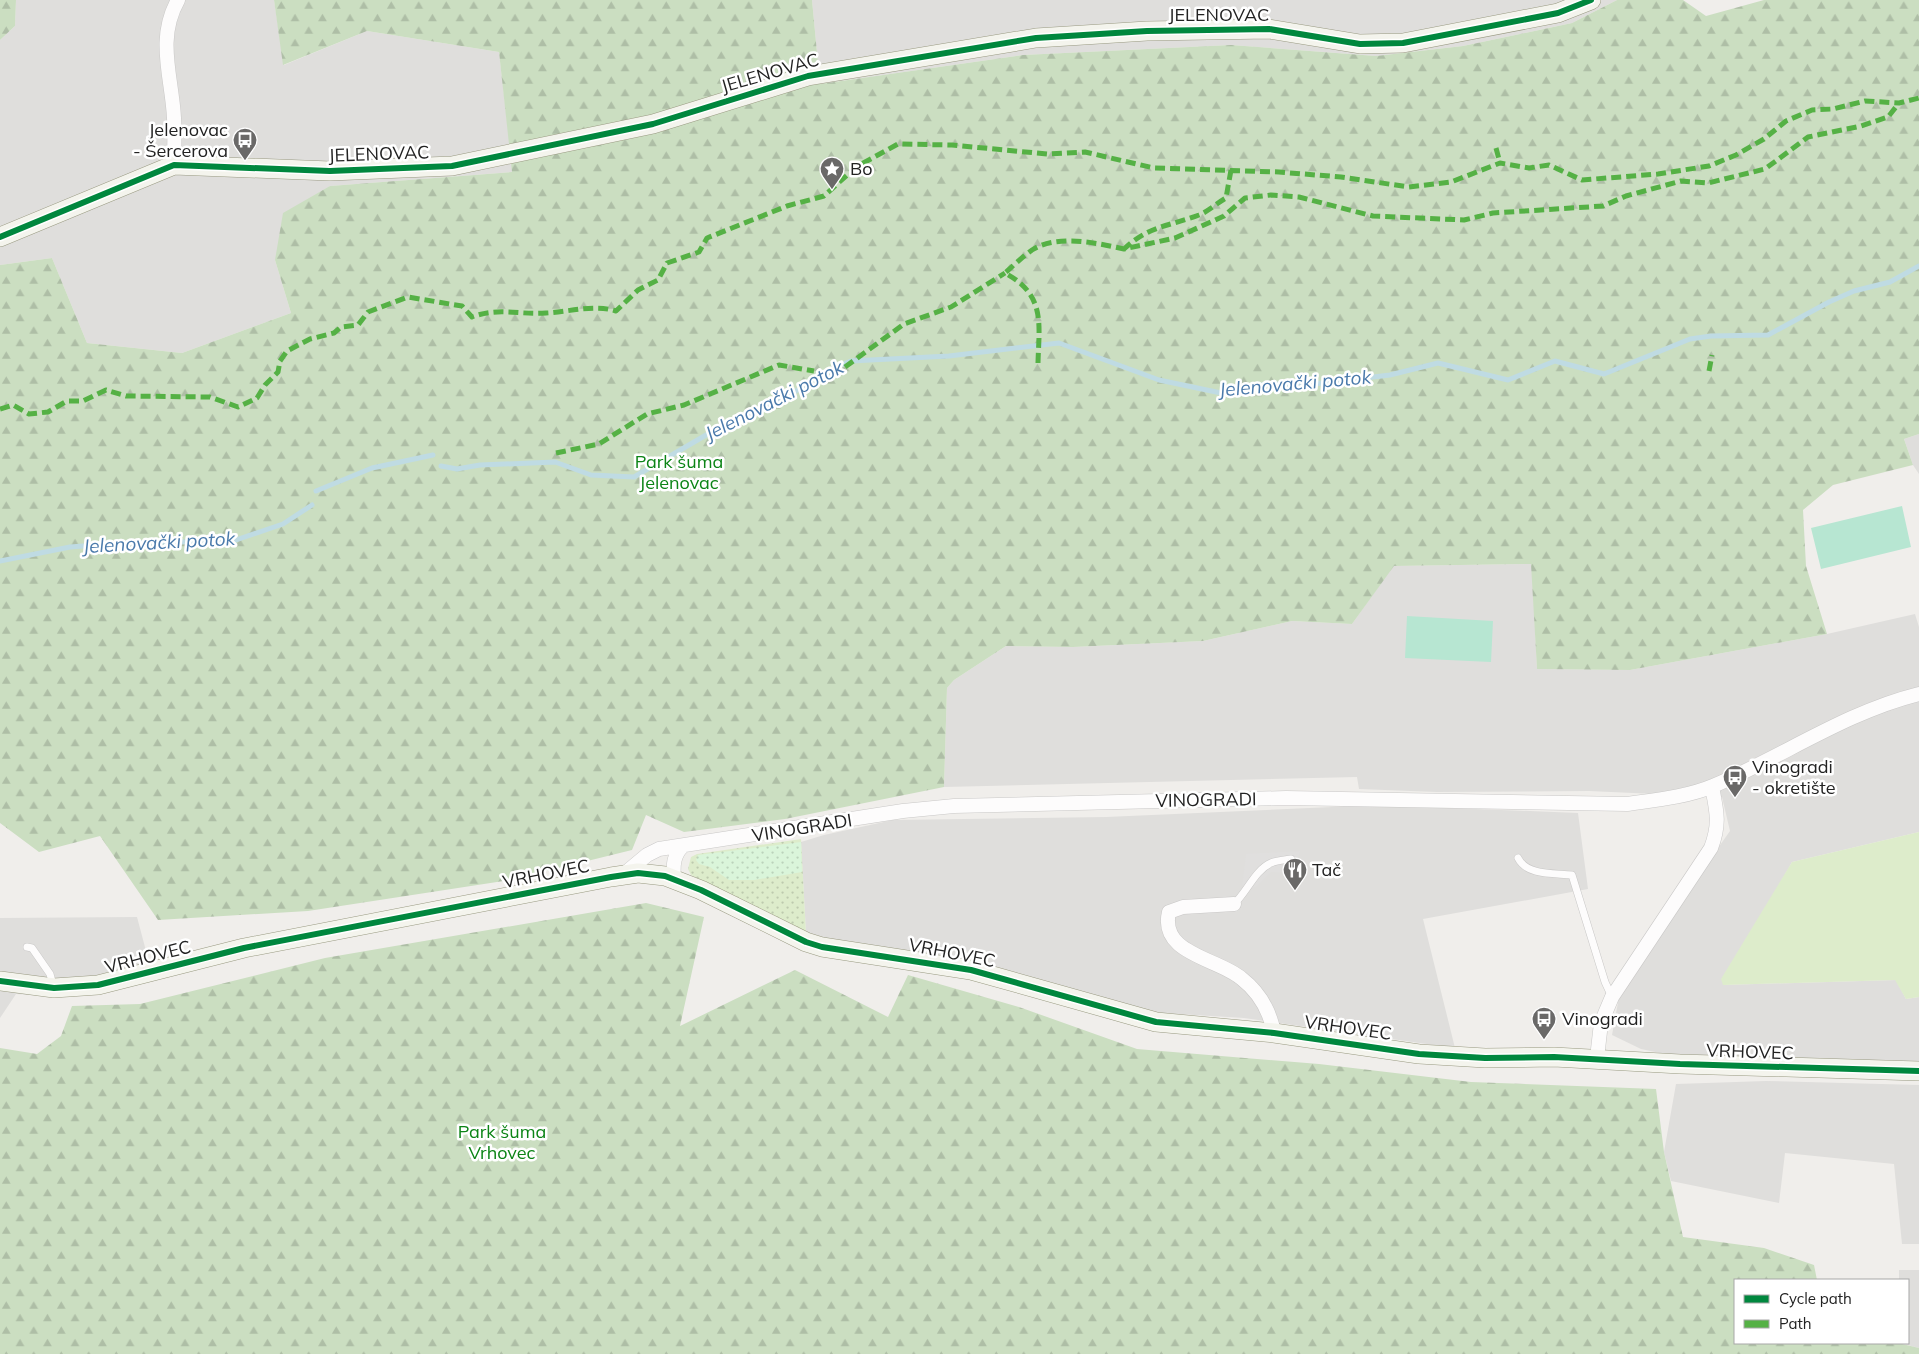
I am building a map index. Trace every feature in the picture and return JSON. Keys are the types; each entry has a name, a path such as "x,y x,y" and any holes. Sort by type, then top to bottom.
{"street":[{"path":"174,165 174,117 165,58 170,13 178,0"},
{"name":"JELENOVAC","path":"0,237 174,165 330,171 452,166 653,124 808,76 1036,38 1147,31 1269,29 1360,44 1403,43 1453,35 1558,13 1591,0"},
{"name":"VINOGRADI","path":"623,875 647,855 660,850 903,811 954,806 1286,798 1627,804 1659,800 1712,787 1861,714 1919,694"},
{"path":"1597,1058 1601,1023 1612,997 1711,848 1716,834 1718,812 1712,787"},
{"path":"674,879 673,868 675,858 683,846"},
{"name":"VRHOVEC","path":"0,981 54,988 98,985 244,948 638,873 674,879 701,890 806,942 822,947 971,970 1156,1022 1274,1033 1419,1054 1464,1057 1597,1058 1680,1064 1919,1071"},
{"path":"1234,904 1183,907 1169,912 1166,922 1170,936 1179,946 1241,977 1255,991 1270,1014 1274,1033"}],"lane":[{"path":"1518,858 1522,867 1531,870 1572,875 1605,982 1612,997"},
{"path":"1234,904 1244,894 1260,871 1272,862 1291,859"},
{"path":"27,947 32,948 50,974 54,988"}],"shaded area":[{"path":"16,0 274,0 284,65 367,31 499,52 513,172 330,186 275,260 291,313 182,353 87,343 52,258 0,265 0,40 15,26"},
{"path":"812,0 1617,0 1572,23 1463,46 1376,56 1231,45 1023,55 820,84"},
{"path":"1919,434 1919,474 1913,465 1904,439"},
{"path":"1532,564 1537,669 1630,670 1827,634 1915,614 1919,627 1919,832 1792,862 1723,985 1896,980 1906,999 1919,997 1919,1061 1802,1060 1665,1054 1641,1049 1612,1035 1619,997 1663,926 1730,831 1722,797 1589,791 1437,792 1359,789 1357,777 944,787 947,688 954,680 1006,646 1073,647 1203,641 1292,621 1352,624 1393,566"},
{"path":"1377,805 1578,813 1588,889 1423,919 1455,1048 1244,1018 1146,1012 806,934 801,842 824,835 893,820 1106,817"},
{"path":"1300,851 1294,873 1271,872 1256,887 1242,886 1246,854"},
{"path":"137,917 154,981 112,991 51,996 16,994 0,1018 0,918"},
{"path":"1766,1081 1919,1085 1919,1244 1902,1244 1894,1164 1785,1153 1779,1203 1671,1181 1664,1152 1676,1084"},
{"path":"1899,1270 1919,1270 1919,1348 1904,1344 1909,1344 1909,1279 1899,1279"}],"green space":[{"path":"0,0 16,0 15,26 0,40"},
{"name":"Park šuma Jelenovac","path":"274,0 812,0 820,84 1023,55 1231,45 1376,56 1463,46 1572,23 1617,0 1683,0 1706,16 1764,0 1919,0 1919,434 1904,439 1913,465 1833,485 1803,510 1806,566 1827,634 1630,670 1537,669 1531,564 1394,566 1352,624 1292,621 1203,641 1073,647 1006,646 954,680 947,688 944,787 785,819 684,832 646,815 632,850 510,880 308,911 158,920 100,836 39,852 0,823 0,265 52,258 87,343 182,353 291,313 275,260 283,213 330,186 512,172 499,52 367,31 283,65"},
{"path":"1902,506 1911,547 1821,569 1811,528"},
{"path":"1407,616 1493,621 1491,662 1405,658"},
{"path":"1919,832 1919,997 1906,999 1895,980 1723,985 1721,979 1792,862"},
{"path":"801,839 806,934 691,875 688,869 691,857 697,854"},
{"path":"801,842 802,872 754,880 729,880 710,867 699,864 696,860 698,855"},
{"name":"Park šuma Vrhovec","path":"646,903 704,917 680,1026 795,970 888,1017 908,975 1019,1007 1137,1049 1319,1064 1471,1082 1656,1089 1664,1152 1683,1237 1764,1248 1814,1265 1817,1279 1734,1279 1734,1344 1902,1344 1919,1348 1919,1354 0,1354 0,1048 37,1054 61,1036 72,1006 140,1004 325,958"}],"waterway":[{"name":"Jelenovački potok","path":"441,466 457,469 480,465 555,462 591,475 634,477 725,424 793,393 827,371 851,361 949,356 1059,343 1159,380 1221,393 1267,384 1314,384 1390,375 1438,363 1508,380 1555,361 1604,374 1690,339 1711,336 1768,335 1829,302 1854,291 1890,282 1919,266"},
{"name":"Jelenovački potok","path":"316,491 372,468 433,455"},
{"name":"Jelenovački potok","path":"0,561 70,547 122,543 233,541 283,524 312,505"}],"marked path":[{"path":"0,409 13,405 29,414 48,412 67,401 83,401 106,390 126,396 210,397 238,407 257,398 265,385 278,372 280,361 287,351 310,339 334,333 341,327 358,325 368,312 408,297 462,306 472,317 491,312 546,313 599,308 616,311 638,290 658,280 667,263 699,252 707,238 787,206 824,196 856,167 898,144 952,145 1047,154 1085,152 1154,168 1279,172 1341,177 1409,187 1451,182 1500,163 1529,168 1549,165 1582,180 1658,174 1709,166 1736,155 1764,139 1786,121 1812,110 1833,109 1865,101 1899,103 1919,98"},
{"path":"1231,170 1226,198 1199,215 1151,231 1133,241 1124,249 1175,238 1224,216 1245,198 1271,195 1299,197 1373,216 1464,220 1493,213 1603,206 1626,196 1681,181 1708,183 1765,169 1808,137 1861,126 1888,117 1899,103"},
{"path":"1496,148 1500,163"},
{"path":"1038,363 1039,323 1034,301 1028,291 1005,273 1032,250 1053,242 1077,241 1124,249"},
{"path":"845,367 904,324 951,307 1005,273"},
{"path":"1709,371 1712,355"},
{"path":"556,453 599,444 647,414 684,405 779,365 814,371"}],"cycle path":[{"path":"0,237 174,165 330,171 452,166 653,124 808,76 1036,38 1147,31 1269,29 1360,44 1403,43 1558,13 1591,0"},
{"path":"0,981 54,988 98,985 244,948 638,873 665,876 701,890 806,942 822,947 971,970 1156,1022 1274,1033 1419,1054 1485,1058 1554,1057 1680,1064 1919,1071"}],"place":[{"name":"Jelenovac - Šercerova","path":"245,161"},
{"name":"Bo","path":"832,190"},
{"name":"Vinogradi - okretište","path":"1735,798"},
{"name":"Tač","path":"1295,891"},
{"name":"Vinogradi","path":"1544,1040"}]}
